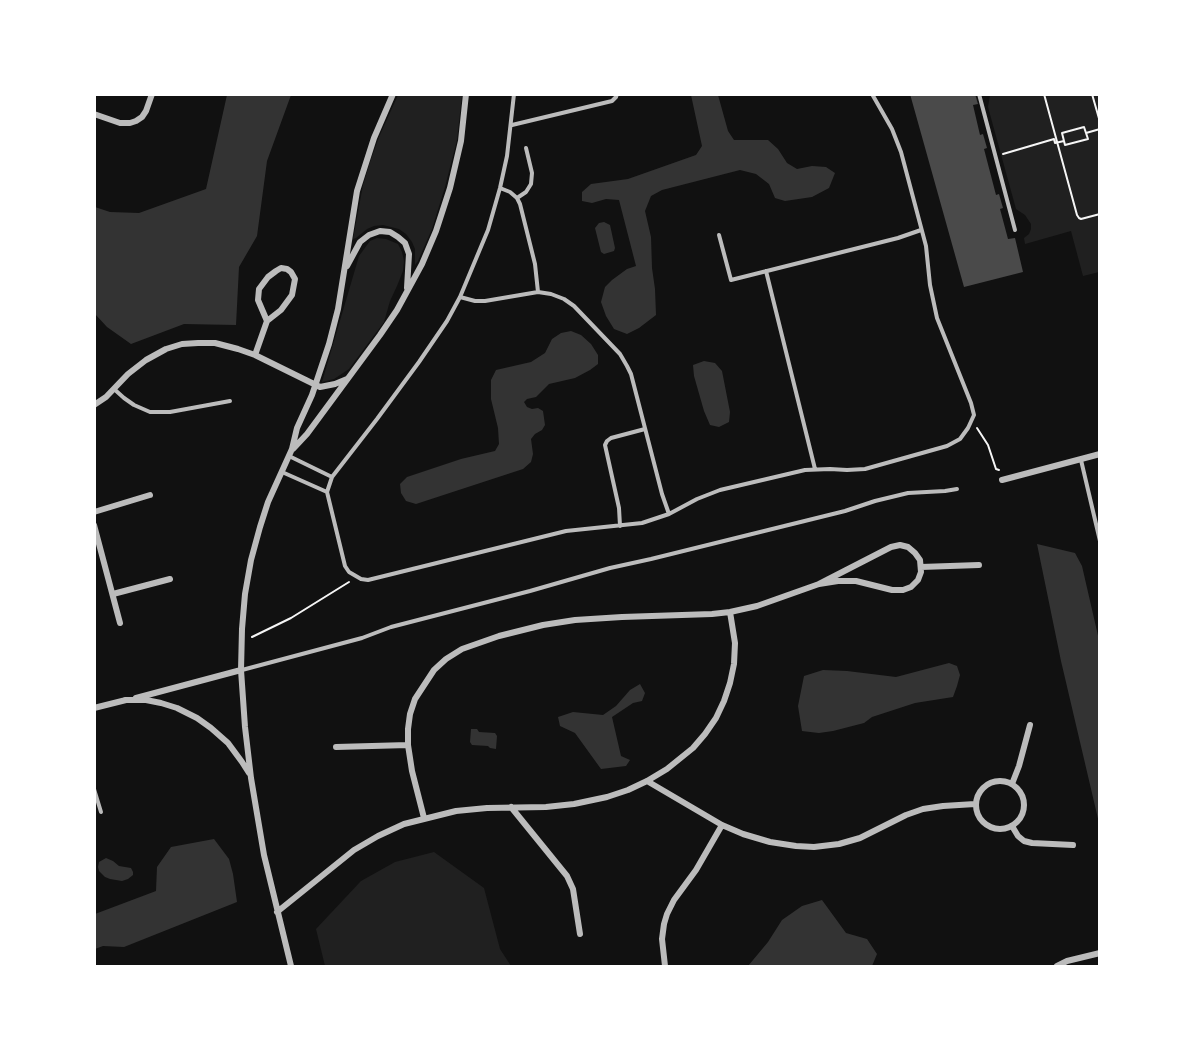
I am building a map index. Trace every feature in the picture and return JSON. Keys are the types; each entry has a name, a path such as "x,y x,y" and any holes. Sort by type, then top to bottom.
{"street":[{"path":"94,114 120,123 136,121 146,111 152,94"},
{"path":"291,966 264,855 251,778 241,670 245,594 251,560 268,502 290,453 297,428 316,386 330,344 357,191 374,138 393,94"},
{"path":"290,453 307,434 380,335 397,310 427,253 450,188 461,141 466,94"},
{"path":"344,273 360,242 380,231 390,232 405,243 409,254 407,292"},
{"path":"255,355 267,321 282,310 292,295 295,279 287,269 281,268 276,271 259,289 258,300 267,321"},
{"path":"94,405 146,360 166,349 182,344 215,343 238,349 255,355 316,386 327,386 347,378"},
{"path":"1003,476 1100,454"},
{"path":"94,512 150,495"},
{"path":"94,525 120,623"},
{"path":"424,818 408,745 410,714 424,683 446,659 470,645 521,631 575,620 712,614 757,606 819,584 891,547 900,545 908,547 920,560 921,572 918,580 911,587 903,590 892,590 856,581 819,584"},
{"path":"921,567 979,565"},
{"path":"113,594 170,579"},
{"path":"277,912 354,850 404,824 456,811 574,804 628,790 667,769 693,748 705,734 724,701 734,664 735,643 730,612"},
{"path":"94,708 241,670"},
{"path":"125,700 161,703 197,717 228,743 251,778"},
{"path":"1012,784 1030,725"},
{"path":"336,747 408,745"},
{"path":"647,781 722,825 770,842 796,846 814,847 839,844 860,838 923,809 975,804"},
{"path":"995,781 1012,784 1022,794 1023,813 1012,826 1004,829 987,826 977,813 975,804 981,790 987,784 995,781"},
{"path":"511,807 567,876 573,889 580,934"},
{"path":"665,966 662,939 667,914 722,825"},
{"path":"1012,826 1024,841 1072,845"},
{"path":"1057,966 1067,961 1100,953"}],"lane":[{"path":"514,94 512,125 500,188 488,230 460,297 447,321 419,362 332,477 327,492 345,566 357,577 368,580 587,527 642,523 669,514 720,490 805,470 865,469 947,446 960,440 974,415 969,396 937,318 930,285 927,254 901,152 892,129 872,94"},
{"path":"512,125 612,101 617,94"},
{"path":"979,94 1015,230"},
{"path":"517,198 526,192 531,184 532,173 526,148"},
{"path":"500,188 510,192 520,204 535,264 538,292"},
{"path":"719,236 731,280 898,238 921,230"},
{"path":"766,271 815,469"},
{"path":"460,297 484,301 538,292 557,296 574,306 620,354 631,374 669,514"},
{"path":"114,389 134,405 150,412 170,412 230,401"},
{"path":"620,526 619,508 605,445 611,438 645,429"},
{"path":"290,453 332,477"},
{"path":"1080,460 1100,541"},
{"path":"281,471 327,492"},
{"path":"241,670 610,568 845,511 875,501 908,493 957,489"},
{"path":"94,789 101,812"}],"path":[{"path":"1044,94 1079,218 1100,214"},
{"path":"1092,94 1100,122"},
{"path":"1084,127 1088,139 1065,145 1064,141 1062,133 1084,127"},
{"path":"1086,133 1100,129"},
{"path":"1000,154 1054,139 1055,143 1064,141"},
{"path":"972,420 987,445 996,469 1003,476"},
{"path":"242,642 291,618 357,577"}],"shaded area":[{"path":"227,95 291,95 267,161 257,236 239,267 236,325 184,324 131,344 107,327 95,314 95,207 110,212 139,213 206,189"},
{"path":"398,95 462,95 457,140 445,187 432,229 415,265 415,249 412,242 399,229 383,225 374,226 353,239 363,185 371,159"},
{"path":"691,95 718,95 728,131 734,140 768,140 778,149 787,163 797,169 812,166 826,167 835,173 829,188 812,197 785,201 775,198 769,184 756,174 740,170 662,190 651,196 645,211 651,237 656,315 627,334 614,329 601,302 605,287 627,269 636,266 619,200 606,199 592,203 582,201 582,192 591,184 628,179 696,155 702,146"},
{"path":"990,95 1099,95 1099,272 1083,276 1071,231 1025,244 1024,238 1029,234 1031,224 1025,215 1016,209 988,107"},
{"path":"604,222 610,225 615,248 614,251 604,254 601,252 595,228 599,223"},
{"path":"377,238 398,244 404,261 403,271 384,322 349,369 334,379 322,382 359,256 370,241"},
{"path":"571,331 581,335 591,344 598,355 598,364 575,378 549,384 536,397 524,402 527,407 543,411 545,425 531,439 533,454 531,462 523,469 416,504 406,501 401,493 400,484 407,477 461,459 495,451 499,444 498,428 491,399 491,380 496,370 531,362 545,353 552,339 561,333"},
{"path":"704,361 715,363 722,371 730,412 729,422 719,427 710,425 694,376 693,365"},
{"path":"1037,544 1075,553 1082,566 1099,640 1099,823 1061,661"},
{"path":"949,663 957,666 960,675 953,697 915,703 872,717 864,723 833,731 819,733 802,731 798,706 804,676 823,670 896,677"},
{"path":"640,684 645,693 642,701 633,703 612,717 621,756 630,760 626,766 601,769 575,733 560,726 558,717 573,712 603,715 616,706 630,690"},
{"path":"471,729 495,733 497,736 496,749 472,745 470,742"},
{"path":"214,839 229,859 237,902 124,947 103,946 95,949 95,914 156,891 157,867 171,847"},
{"path":"434,852 484,888 500,949 511,966 325,966 316,929 361,881 395,862"},
{"path":"106,858 119,866 131,868 133,875 122,881 105,877 98,867 99,862"},
{"path":"822,900 846,933 867,939 877,954 872,966 748,966 768,942 782,920 802,906"}],"building":[{"path":"910,94 975,94 978,104 973,105 980,135 983,134 987,148 984,149 996,195 999,194 1003,208 1000,209 1008,239 1015,238 1023,272 964,287"}]}
